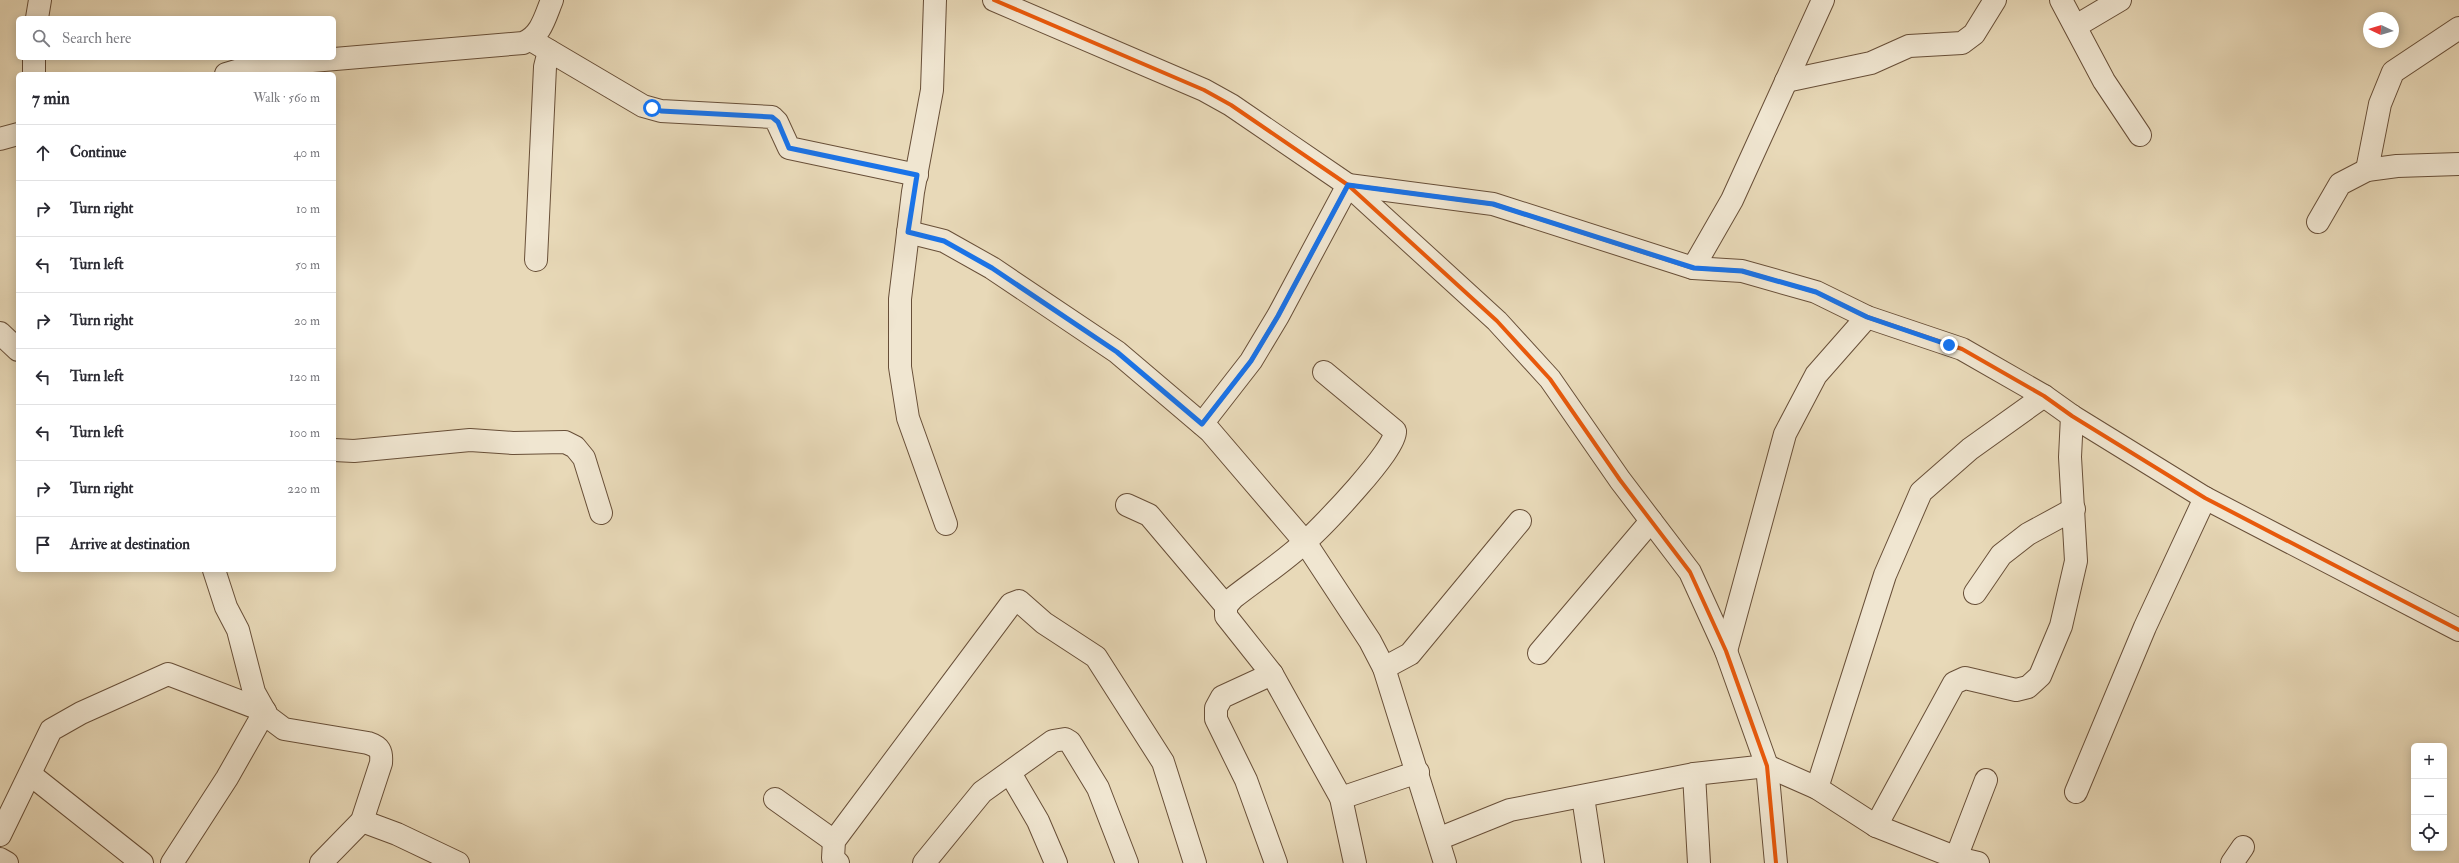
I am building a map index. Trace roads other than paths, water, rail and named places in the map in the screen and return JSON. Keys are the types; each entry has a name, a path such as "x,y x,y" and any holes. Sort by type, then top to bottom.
{"street":[{"path":"37,16 40,0"},
{"path":"536,260 545,67 540,45 540,31 552,0"},
{"path":"935,0 932,90 908,232 900,299 902,388 908,418 946,524"},
{"path":"994,0 1204,90 1231,105 1348,185 1497,321 1550,379 1651,521 1690,572 1726,651 1766,766 1776,863"},
{"path":"1694,268 1732,200 1823,0"},
{"path":"1786,81 1871,63 1909,46 1962,43 1974,34 1995,0"},
{"path":"2061,0 2104,81 2140,134"},
{"path":"2076,26 2120,0"},
{"path":"2367,170 2380,104 2393,72 2459,28"},
{"path":"336,59 523,43 540,45 643,106 661,111 772,117 778,122 789,148 917,175"},
{"path":"34,60 34,72"},
{"path":"233,72 253,66 323,60"},
{"path":"0,139 16,135"},
{"path":"2318,222 2340,184 2367,170 2397,166 2459,164"},
{"path":"1348,185 1493,204 1694,268 1742,271 1816,292 1867,317 1962,350 2044,396 2072,416 2205,498 2459,630"},
{"path":"1202,424 1251,361 1278,316 1348,185"},
{"path":"908,232 944,241 992,268 1117,352 1210,431 1305,542 1370,641 1384,668 1418,772 1445,863"},
{"path":"1726,651 1785,434 1816,375 1867,317"},
{"path":"0,333 16,348"},
{"path":"1324,372 1395,431 1396,436 1391,446 1350,496 1305,542 1233,598 1226,606 1226,616 1272,674 1341,798 1355,863"},
{"path":"1817,788 1885,575 1921,492 1970,448 2044,396"},
{"path":"1876,826 1954,683 1964,678 2016,690 2028,687 2040,676 2061,626 2076,561 2070,457 2072,416"},
{"path":"336,450 354,451 470,440 513,443 565,442 575,447 584,458 601,513"},
{"path":"2076,792 2144,627 2205,498"},
{"path":"1127,505 1149,515 1191,568 1226,606"},
{"path":"1975,593 2002,555 2028,534 2074,509"},
{"path":"1384,668 1410,654 1520,521"},
{"path":"1539,653 1651,521"},
{"path":"215,572 226,607 238,630 254,692 268,717 284,729 378,747 382,753 381,763 362,821 321,863"},
{"path":"838,863 833,858 834,841 1011,604 1019,601 1044,623 1096,657 1163,762 1195,863"},
{"path":"0,835 51,730 81,713 168,674 265,711"},
{"path":"1272,674 1222,697 1216,708 1216,718 1246,780 1276,863"},
{"path":"172,863 227,778 265,711"},
{"path":"924,863 982,792 1053,741 1065,739 1070,742 1098,788 1127,863"},
{"path":"1438,838 1510,810 1583,797 1694,774 1766,766 1817,788 1876,826 1956,860 1978,863"},
{"path":"1341,798 1418,772"},
{"path":"1010,773 1038,820 1056,863"},
{"path":"30,774 142,863"},
{"path":"1694,774 1700,863"},
{"path":"1956,860 1986,780"},
{"path":"1583,797 1592,863"},
{"path":"776,799 834,841"},
{"path":"362,821 397,834 458,863"},
{"path":"0,859 7,863"}]}
